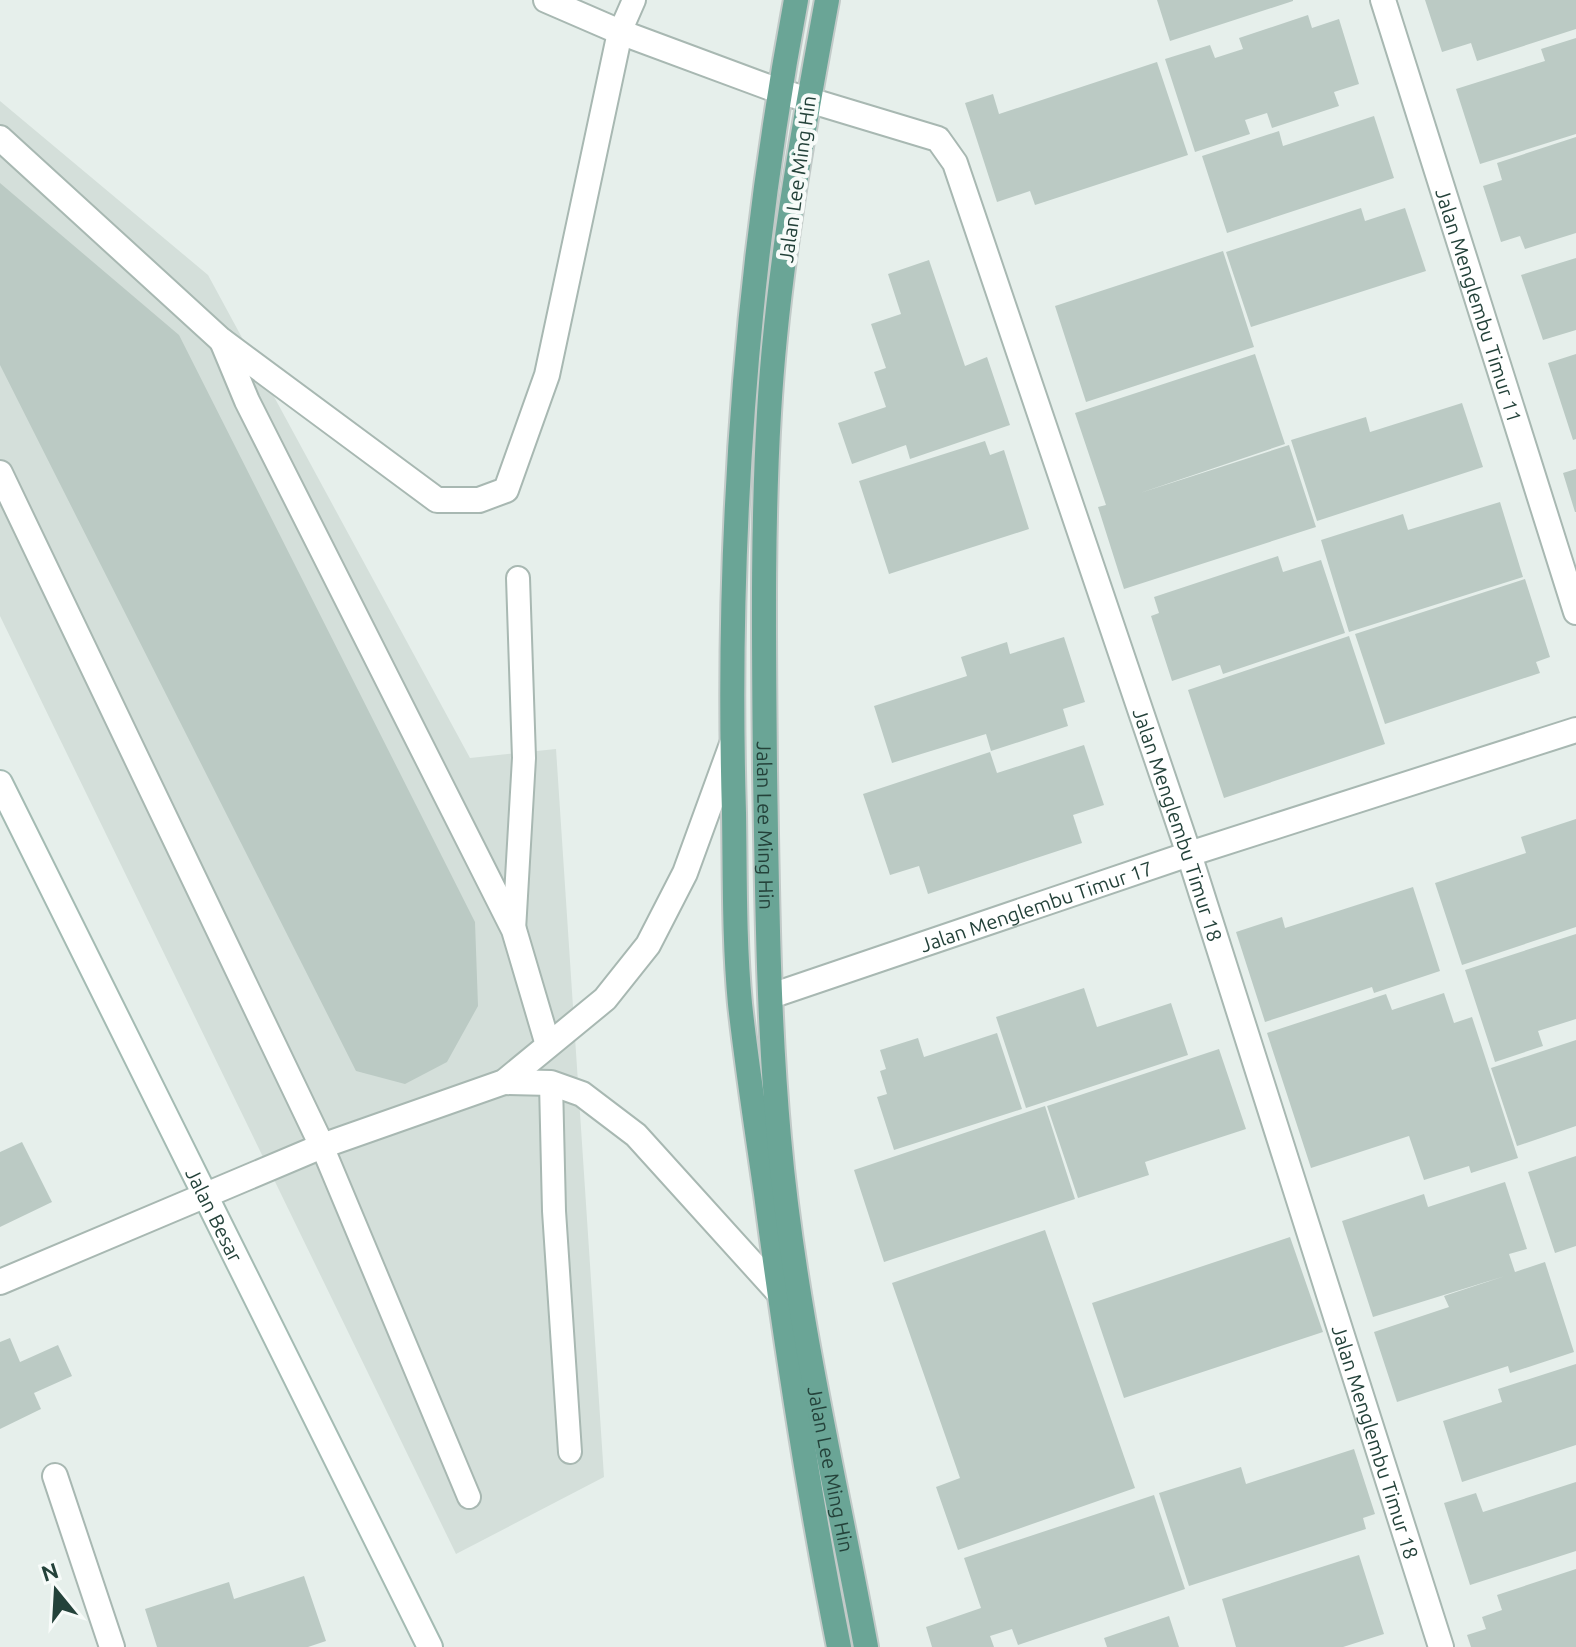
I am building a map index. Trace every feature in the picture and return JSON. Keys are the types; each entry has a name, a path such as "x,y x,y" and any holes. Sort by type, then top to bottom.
{"main road":[{"name":"Jalan Lee Ming Hin","path":"796,0 779,91 753,276 738,464 731,621 732,744 740,1004 780,1294 839,1647"},
{"name":"Jalan Lee Ming Hin","path":"827,0 807,100 769,410 763,580 767,923 779,1139 803,1312 866,1647"}],"street":[{"name":"Jalan Menglembu Timur 18","path":"546,0 620,32 779,91 938,139 955,163 1189,854 1441,1647"},
{"name":"Jalan Menglembu Timur 11","path":"1383,0 1576,612"},
{"path":"0,138 221,340 437,500 479,500 506,490 547,375 620,32"},
{"path":"221,340 247,401 514,930 548,1045"},
{"path":"0,473 322,1146"},
{"name":"Jalan Menglembu Timur 17","path":"771,996 1189,854 1576,730"},
{"path":"504,1082 605,999 648,945 685,873 732,744"},
{"name":"Jalan Besar","path":"0,783 430,1647"},
{"path":"0,1282 322,1146 504,1082 551,1083 582,1094 636,1135 780,1294"},
{"path":"55,1476 112,1647"}],"lane":[{"path":"620,32 634,0"},
{"path":"514,930 524,758 518,578"},
{"path":"551,1083 554,1211 570,1452"},
{"path":"322,1146 469,1497"}],"shaded area":[{"path":"0,101 208,275 470,758 556,749 604,1477 456,1554 0,616"}],"building":[{"path":"1157,0 1293,0 1293,1 1170,41"},
{"path":"1425,0 1576,0 1576,29 1477,61 1471,43 1442,52"},
{"path":"1308,15 1312,28 1339,19 1359,84 1334,92 1339,106 1272,128 1267,113 1245,120 1250,134 1195,152 1165,59 1210,45 1215,58 1243,49 1239,38"},
{"path":"1576,38 1576,134 1480,164 1456,89 1545,61 1541,49"},
{"path":"1157,62 1188,155 1035,205 1030,191 997,202 965,103 993,94 999,114"},
{"path":"1374,116 1394,178 1227,233 1202,156 1279,131 1283,146"},
{"path":"1576,137 1576,233 1525,249 1520,236 1501,242 1483,186 1502,180 1497,163"},
{"path":"0,183 179,335 475,922 478,1006 447,1062 405,1084 356,1071 0,365"},
{"path":"1361,208 1365,221 1405,208 1426,271 1251,327 1226,252"},
{"path":"1223,251 1254,347 1086,402 1055,306"},
{"path":"1576,258 1576,330 1543,340 1521,275"},
{"path":"929,260 965,366 987,357 1010,425 910,459 906,445 852,464 838,423 886,407 874,372 886,368 871,324 901,314 888,274"},
{"path":"1255,354 1285,444 1140,493 1289,445 1316,527 1124,589 1098,507 1106,505 1075,413"},
{"path":"1576,354 1576,439 1573,440 1548,363"},
{"path":"1462,403 1483,467 1317,521 1291,440 1366,417 1370,432"},
{"path":"985,441 990,455 1004,450 1029,529 889,574 859,481"},
{"path":"1576,469 1576,512 1575,512 1563,473"},
{"path":"1500,502 1523,577 1349,632 1321,540 1403,514 1408,530"},
{"path":"1278,556 1283,572 1321,560 1345,633 1223,674 1220,665 1172,681 1151,616 1159,613 1154,597"},
{"path":"1525,579 1550,657 1536,662 1540,673 1385,724 1355,634"},
{"path":"1349,636 1385,744 1224,798 1188,690"},
{"path":"1064,637 1085,702 1063,709 1068,726 991,751 986,734 892,763 874,706 967,676 961,657 1007,642 1010,654"},
{"path":"1084,745 1104,805 1073,815 1082,843 928,894 919,866 890,875 863,794 990,752 997,773"},
{"path":"1576,819 1576,927 1462,965 1435,883 1526,853 1521,837"},
{"path":"1413,887 1440,971 1374,993 1372,987 1265,1022 1236,932 1282,917 1285,928"},
{"path":"1576,934 1576,1019 1538,1031 1543,1046 1495,1062 1465,970"},
{"path":"1084,988 1097,1027 1171,1003 1188,1055 1026,1108 996,1017"},
{"path":"1444,993 1454,1023 1472,1017 1518,1158 1471,1173 1469,1166 1424,1180 1409,1136 1311,1168 1267,1033 1386,994 1392,1010"},
{"path":"997,1033 1022,1109 894,1150 877,1097 887,1094 880,1071 886,1069 880,1050 918,1038 924,1057"},
{"path":"1576,1040 1576,1126 1517,1146 1491,1068"},
{"path":"1219,1049 1246,1129 1145,1162 1149,1175 1078,1198 1047,1106"},
{"path":"1045,1106 1075,1199 884,1262 854,1170"},
{"path":"22,1142 52,1202 0,1227 0,1152"},
{"path":"1576,1156 1576,1246 1555,1253 1528,1172"},
{"path":"1505,1182 1527,1249 1509,1254 1515,1272 1545,1262 1574,1352 1510,1373 1508,1366 1397,1402 1374,1332 1449,1307 1444,1296 1505,1276 1373,1317 1342,1221 1424,1194 1428,1207"},
{"path":"1045,1230 1135,1488 958,1550 936,1487 960,1478 892,1283"},
{"path":"1290,1237 1323,1332 1124,1398 1092,1303"},
{"path":"10,1338 20,1362 58,1345 72,1376 34,1393 41,1409 0,1429 0,1342"},
{"path":"1576,1364 1576,1445 1462,1482 1443,1421 1502,1402 1498,1389"},
{"path":"1354,1449 1375,1514 1363,1518 1366,1529 1189,1586 1159,1493 1241,1467 1246,1484"},
{"path":"1576,1482 1576,1551 1470,1585 1444,1503 1476,1493 1483,1512"},
{"path":"1154,1495 1185,1589 1018,1645 1012,1629 990,1636 994,1647 932,1647 926,1627 981,1608 964,1558"},
{"path":"1359,1555 1384,1634 1343,1647 1236,1647 1222,1599"},
{"path":"1576,1569 1576,1647 1471,1647 1467,1635 1486,1629 1482,1617 1502,1610 1497,1595"},
{"path":"304,1576 326,1641 308,1647 157,1647 145,1609 229,1582 234,1599"},
{"path":"1169,1616 1179,1647 1107,1647 1104,1638"}]}
